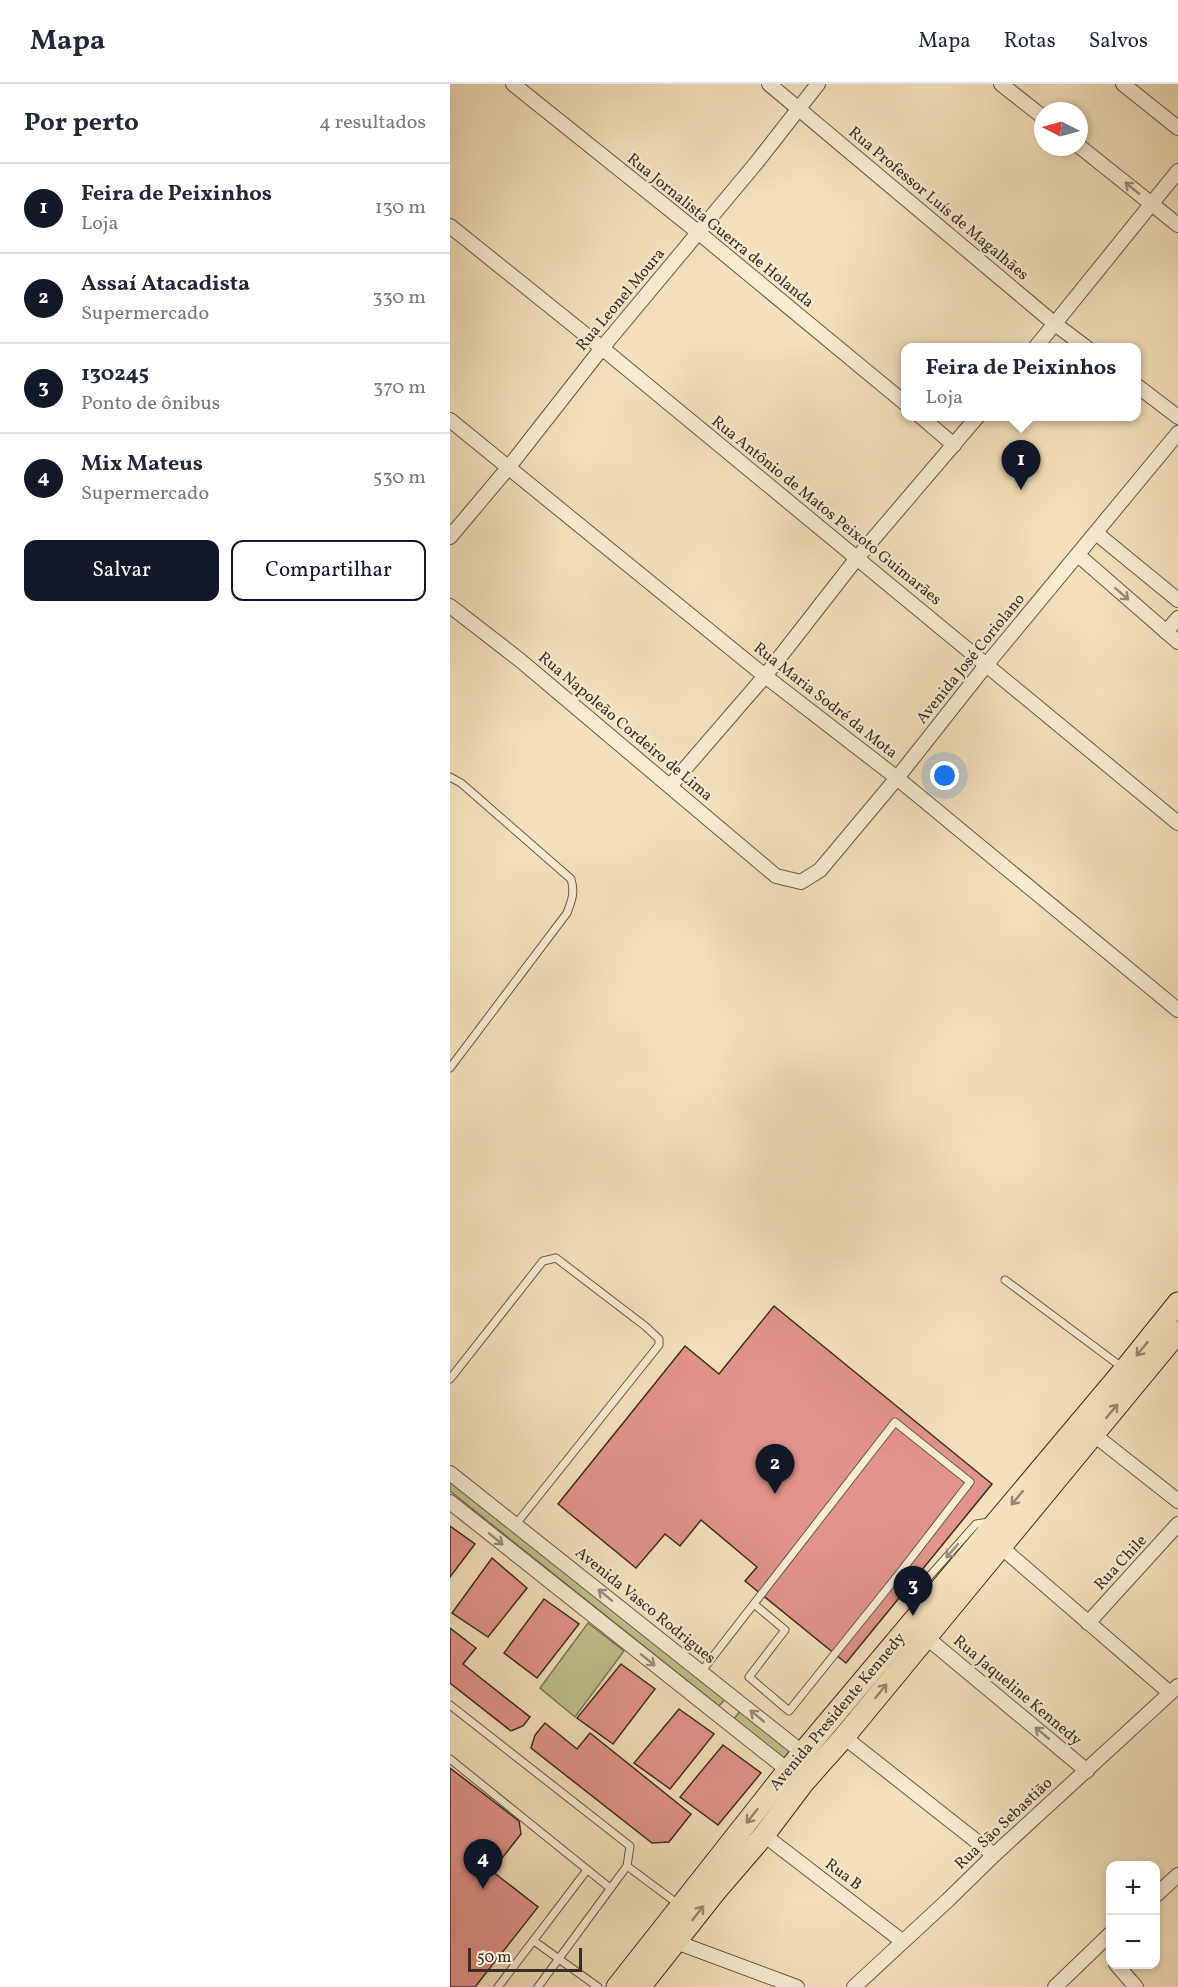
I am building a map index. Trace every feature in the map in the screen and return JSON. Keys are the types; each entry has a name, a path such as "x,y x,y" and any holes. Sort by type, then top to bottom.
{"main road":[{"name":"Avenida Presidente Kennedy","path":"630,1986 681,1906 796,1776 998,1521 1178,1303"},
{"name":"Avenida Presidente Kennedy","path":"810,1759 844,1737 1093,1434 1175,1342"},
{"name":"Avenida Presidente Kennedy","path":"630,1986 669,1951 764,1835 796,1776"}],"street":[{"name":"Rua Jornalista Guerra de Holanda","path":"513,84 699,233 901,400"},
{"name":"Rua Professor Luís de Magalhães","path":"769,84 1080,343"},
{"name":"Rua Leonel Moura","path":"450,537 818,84"},
{"path":"1001,84 1034,110"},
{"path":"1123,84 1178,128"},
{"path":"1088,153 1178,225"},
{"path":"1039,343 1178,171"},
{"name":"Rua Antônio de Matos Peixoto Guimarães","path":"450,226 987,664 1178,824"},
{"path":"1141,389 1178,417"},
{"name":"Rua Maria Sodré da Mota","path":"450,420 765,676 897,778 1178,1010"},
{"path":"925,421 954,445"},
{"path":"670,786 765,676 856,558 975,421"},
{"name":"Avenida José Coriolano","path":"776,876 801,882 820,870 1178,433"},
{"path":"1096,533 1178,600"},
{"path":"1078,555 1178,642"},
{"name":"Rua Napoleão Cordeiro de Lima","path":"450,606 521,661 776,876"},
{"path":"1166,632 1178,618"},
{"path":"1093,1434 1178,1502"},
{"name":"Avenida Vasco Rodrigues","path":"450,1473 810,1759"},
{"path":"450,1502 796,1776"},
{"name":"Rua Chile","path":"1088,1623 1178,1524"},
{"path":"1001,1547 1088,1623 1174,1689"},
{"name":"Rua Jaqueline Kennedy","path":"926,1637 1087,1771"},
{"name":"Rua São Sebastião","path":"854,1987 1174,1689"},
{"path":"721,1718 736,1699"},
{"path":"844,1737 994,1855"},
{"name":"Rua B","path":"764,1835 902,1941"},
{"path":"1160,1891 1178,1875"},
{"path":"1055,1987 1106,1937"},
{"path":"1098,1944 1106,1953"},
{"path":"669,1951 797,1987"},
{"path":"1120,1969 1136,1987"}],"lane":[{"path":"450,777 461,783 571,879 573,886 573,897 567,913 450,1068"},
{"path":"450,1379 543,1261 550,1259 556,1258 659,1339 659,1345 516,1524"},
{"path":"1005,1280 1125,1369"},
{"path":"701,1672 895,1422 970,1482 789,1711 749,1677 785,1630 754,1604"},
{"path":"895,1579 912,1590 918,1589 976,1524 998,1521"},
{"path":"450,1705 630,1846 627,1866 538,1987"},
{"path":"450,1759 610,1888"},
{"path":"627,1866 681,1906"},
{"path":"498,1987 587,1870"},
{"path":"534,1941 598,1987"}],"green space":[{"path":"450,1478 726,1698 719,1706 450,1491"},
{"path":"588,1623 624,1651 575,1717 540,1688"},
{"path":"740,1711 792,1753 785,1761 733,1720"}],"building":[{"path":"774,1306 992,1484 846,1663 745,1581 757,1567 701,1520 680,1546 665,1534 636,1568 558,1504 685,1346 719,1374"},
{"path":"450,1526 475,1544 450,1577"},
{"path":"492,1558 527,1588 488,1637 452,1613"},
{"path":"544,1599 579,1624 537,1678 504,1653"},
{"path":"450,1628 476,1648 463,1664 530,1717 523,1726 511,1731 450,1683"},
{"path":"621,1664 655,1689 613,1744 577,1718"},
{"path":"679,1709 714,1734 670,1789 634,1763"},
{"path":"545,1723 577,1749 590,1733 691,1814 669,1842 652,1843 531,1748 535,1735"},
{"path":"723,1745 761,1773 718,1825 680,1797"},
{"path":"450,1768 519,1821 521,1834 492,1871 538,1907 475,1987 450,1987"}],"place":[{"name":"Feira de Peixinhos","path":"1021,490"},
{"name":"Assaí Atacadista","path":"775,1494"},
{"name":"130245","path":"913,1616"},
{"name":"Mix Mateus","path":"483,1889"}]}
